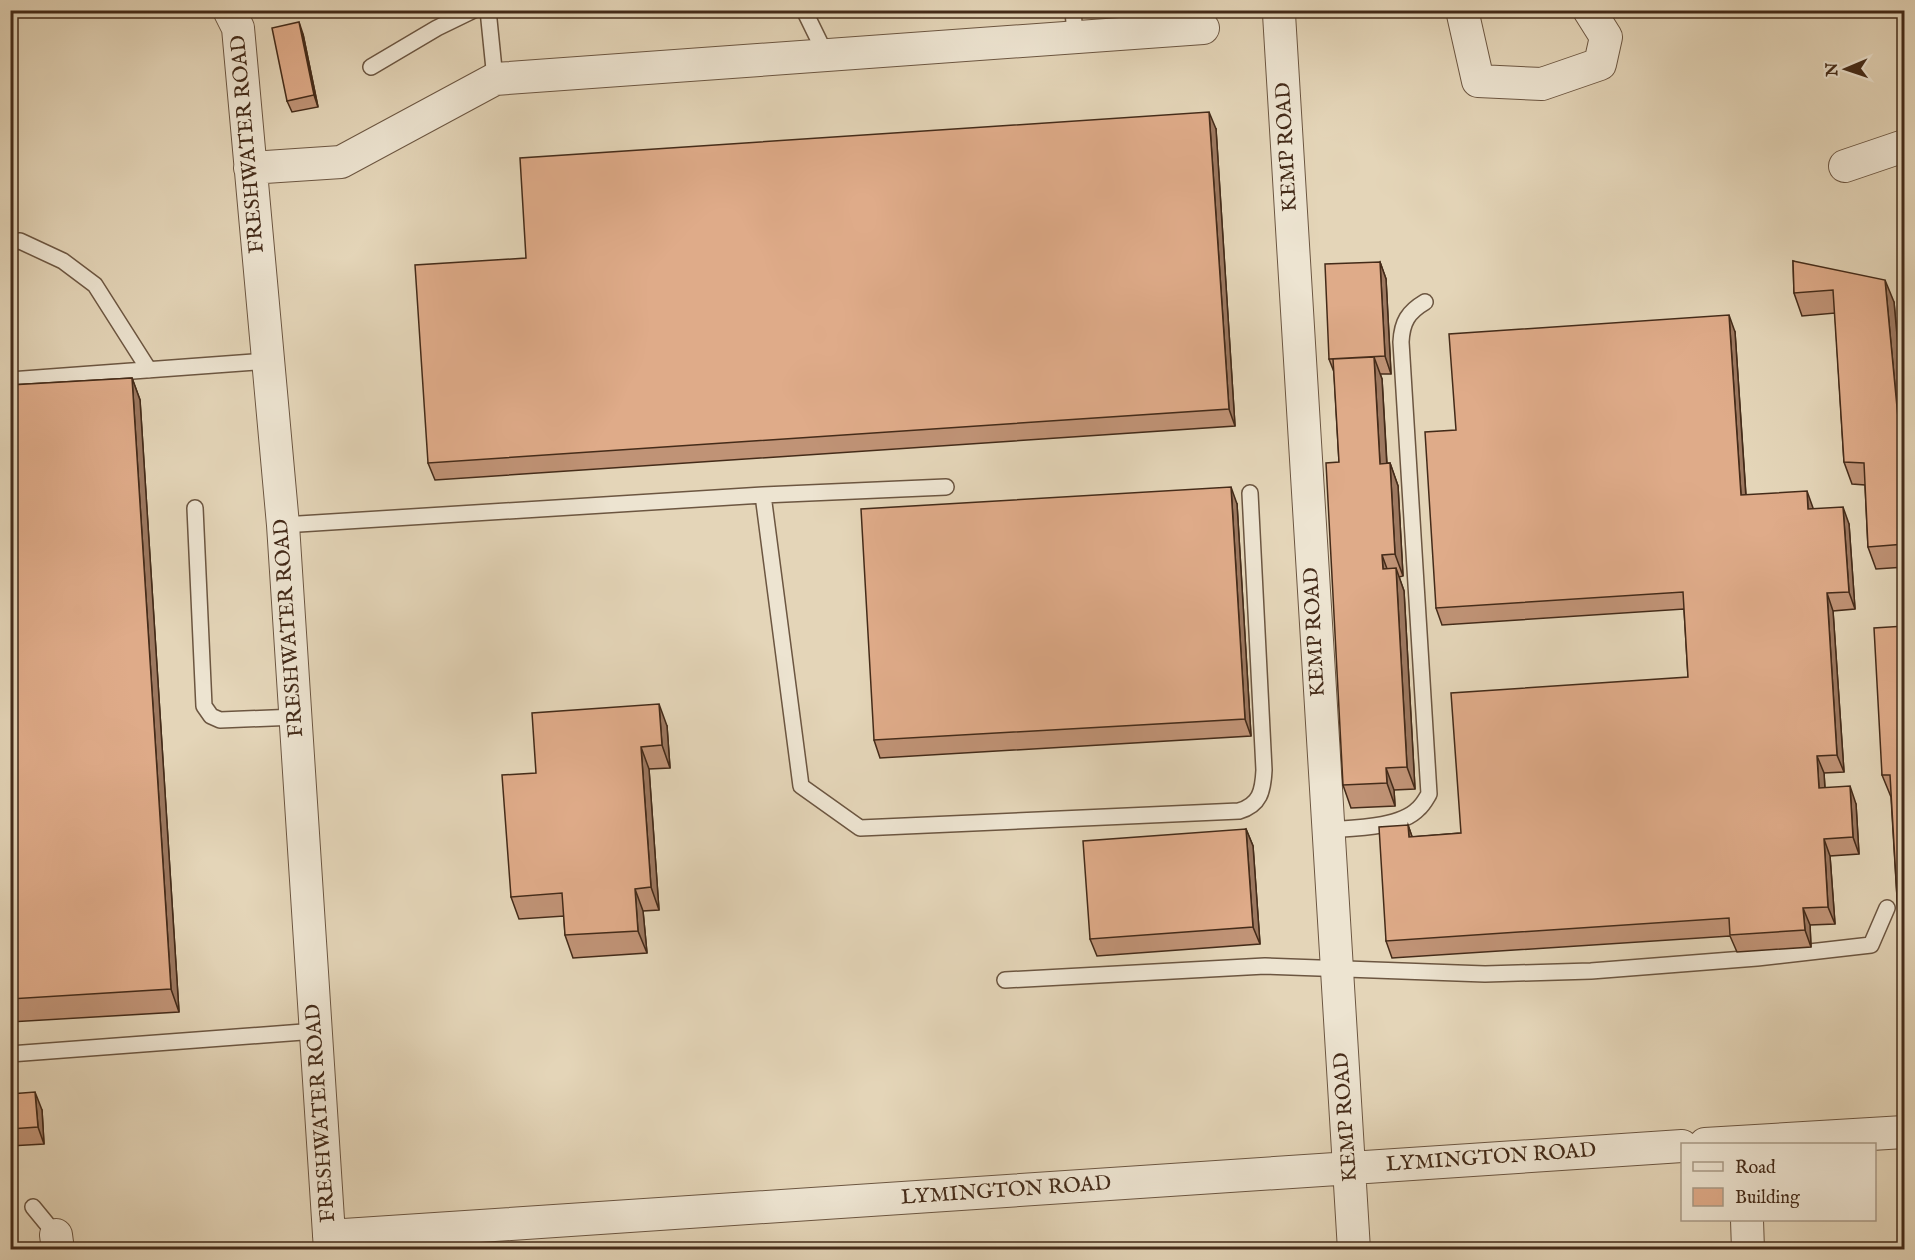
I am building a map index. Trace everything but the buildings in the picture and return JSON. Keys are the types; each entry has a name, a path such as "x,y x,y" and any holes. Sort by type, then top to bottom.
{"street":[{"name":"FRESHWATER ROAD","path":"229,10 238,28 283,525 330,1243"},
{"path":"1462,10 1478,81 1542,84 1600,64 1606,37 1589,10"},
{"name":"KEMP ROAD","path":"1279,14 1354,1250"},
{"path":"250,168 341,162 495,79 826,55 1074,23 1203,28"},
{"path":"1845,166 1905,146"},
{"path":"1756,1143 1905,1132"},
{"name":"LYMINGTON ROAD","path":"330,1243 1349,1167 1681,1146"},
{"path":"1747,1221 1748,1250"}],"lane":[{"path":"371,68 437,28 474,10"},
{"path":"488,10 495,79"},
{"path":"804,10 826,55"},
{"path":"10,242 20,241 63,261 95,285 149,370"},
{"path":"1327,830 1368,827 1402,819 1418,811 1430,794 1401,342 1405,319 1411,310 1425,302"},
{"path":"10,380 267,361"},
{"path":"283,525 763,495 946,487"},
{"path":"763,495 801,786 860,828 1239,811 1251,808 1259,799 1263,787 1264,770 1250,493"},
{"path":"195,508 204,706 211,716 220,720 296,717"},
{"path":"1005,980 1265,966 1485,974 1591,971 1756,958 1871,945 1887,909"},
{"path":"10,1054 316,1032"},
{"path":"33,1207 57,1242"}]}
